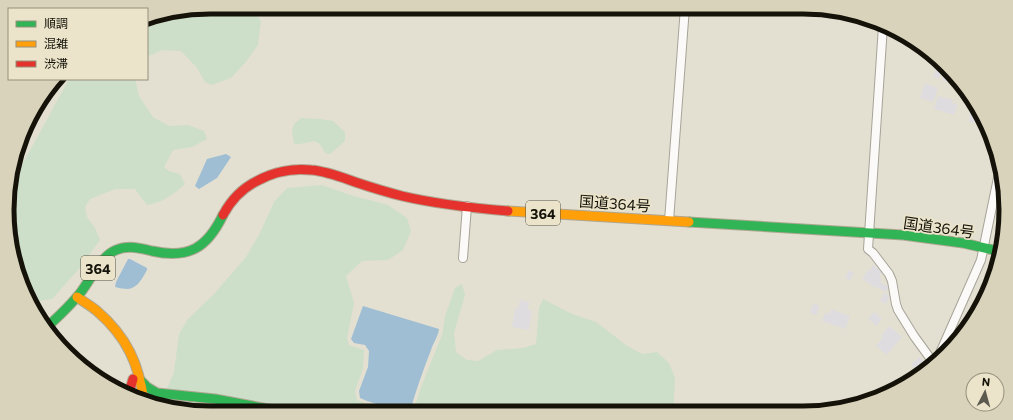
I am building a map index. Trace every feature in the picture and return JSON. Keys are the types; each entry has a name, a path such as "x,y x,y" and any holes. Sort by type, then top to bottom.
{"highway":[{"name":"国道364号","path":"77,297 108,255 115,250 125,247 135,247 172,254 193,250 211,236 227,208 248,186 274,173 302,169 329,173 347,180 398,195 467,206 516,211 869,233 934,239 994,250"},
{"name":"364","path":"51,323 77,297"},
{"path":"77,297 116,345 136,379 141,394"},
{"path":"130,389 136,379"},
{"path":"136,379 137,392"},
{"path":"136,379 157,393 215,399 252,406"}],"street":[{"path":"669,221 684,14"},
{"path":"883,31 868,249 873,252 889,274 892,281 898,310 914,336 930,358"},
{"path":"942,349 981,260 997,183"},
{"path":"464,258 467,206"}],"green space":[{"path":"197,14 256,14 261,21 258,45 245,63 231,78 212,85 205,82 197,68 181,51 162,50 148,57 148,24"},
{"path":"68,80 135,80 139,96 153,117 169,126 188,125 204,131 207,139 192,147 173,150 164,167 169,171 180,174 185,184 172,195 163,200 147,205 135,189 115,189 90,199 85,207 87,217 95,228 100,240 78,270 52,299 36,301 24,273 14,223 14,197 18,173"},
{"path":"301,118 333,121 345,132 345,141 330,154 325,153 320,144 314,141 294,144 292,131 294,124"},
{"path":"322,185 350,195 388,205 407,218 411,231 403,250 388,260 362,261 346,276 354,303 347,338 349,345 364,350 363,368 355,391 357,400 374,406 197,406 162,400 174,372 179,334 188,319 214,294 246,257 260,233 274,202 287,188"},
{"path":"462,284 465,295 454,333 456,352 467,360 478,361 497,350 523,348 536,344 539,308 543,299 572,314 596,322 626,345 642,354 657,352 669,363 675,378 673,406 415,406 442,335 445,316 455,288"}],"water":[{"path":"226,154 231,157 217,178 199,189 195,186 207,159"},
{"path":"128,259 147,268 147,270 140,282 135,287 128,289 115,287 116,282"},
{"path":"363,306 439,329 438,335 422,373 412,406 383,406 360,398 359,391 368,367 369,351 365,345 354,343 351,339"}],"building":[{"path":"936,69 942,72 939,79 933,76"},
{"path":"945,74 951,82 950,83 942,80"},
{"path":"925,83 938,88 933,102 920,98"},
{"path":"938,96 953,100 952,103 958,104 954,115 934,109"},
{"path":"972,111 979,123 969,122 970,113 972,113"},
{"path":"873,265 883,272 879,277 882,279 880,282 889,287 886,292 877,287 876,288 862,279 868,270 870,271"},
{"path":"849,270 854,273 850,280 845,278"},
{"path":"884,293 890,296 886,304 880,301"},
{"path":"520,300 529,302 528,310 532,310 529,330 512,327 515,308 518,309"},
{"path":"813,304 819,305 817,315 810,313"},
{"path":"831,309 850,316 845,329 822,321 825,313 829,314"},
{"path":"874,312 882,319 876,326 868,318"},
{"path":"889,326 902,337 887,355 876,346 883,337 881,336"},
{"path":"920,357 925,363 916,370 911,364"}],"traffic: fast":[{"path":"51,324 77,297 101,262 111,253 120,248 130,247 165,253 187,252 203,243 210,236 223,215"},
{"path":"689,222 903,235 963,243 994,250"},
{"path":"139,379 147,387 157,393 215,399 252,406"}],"traffic: slow":[{"path":"508,211 689,222"},
{"path":"77,297 95,309 124,341 135,363 143,394"}],"traffic: jam":[{"path":"223,215 234,199 252,184 276,173 290,170 328,173 415,199 481,209 508,211"},
{"path":"130,389 133,379"}]}
